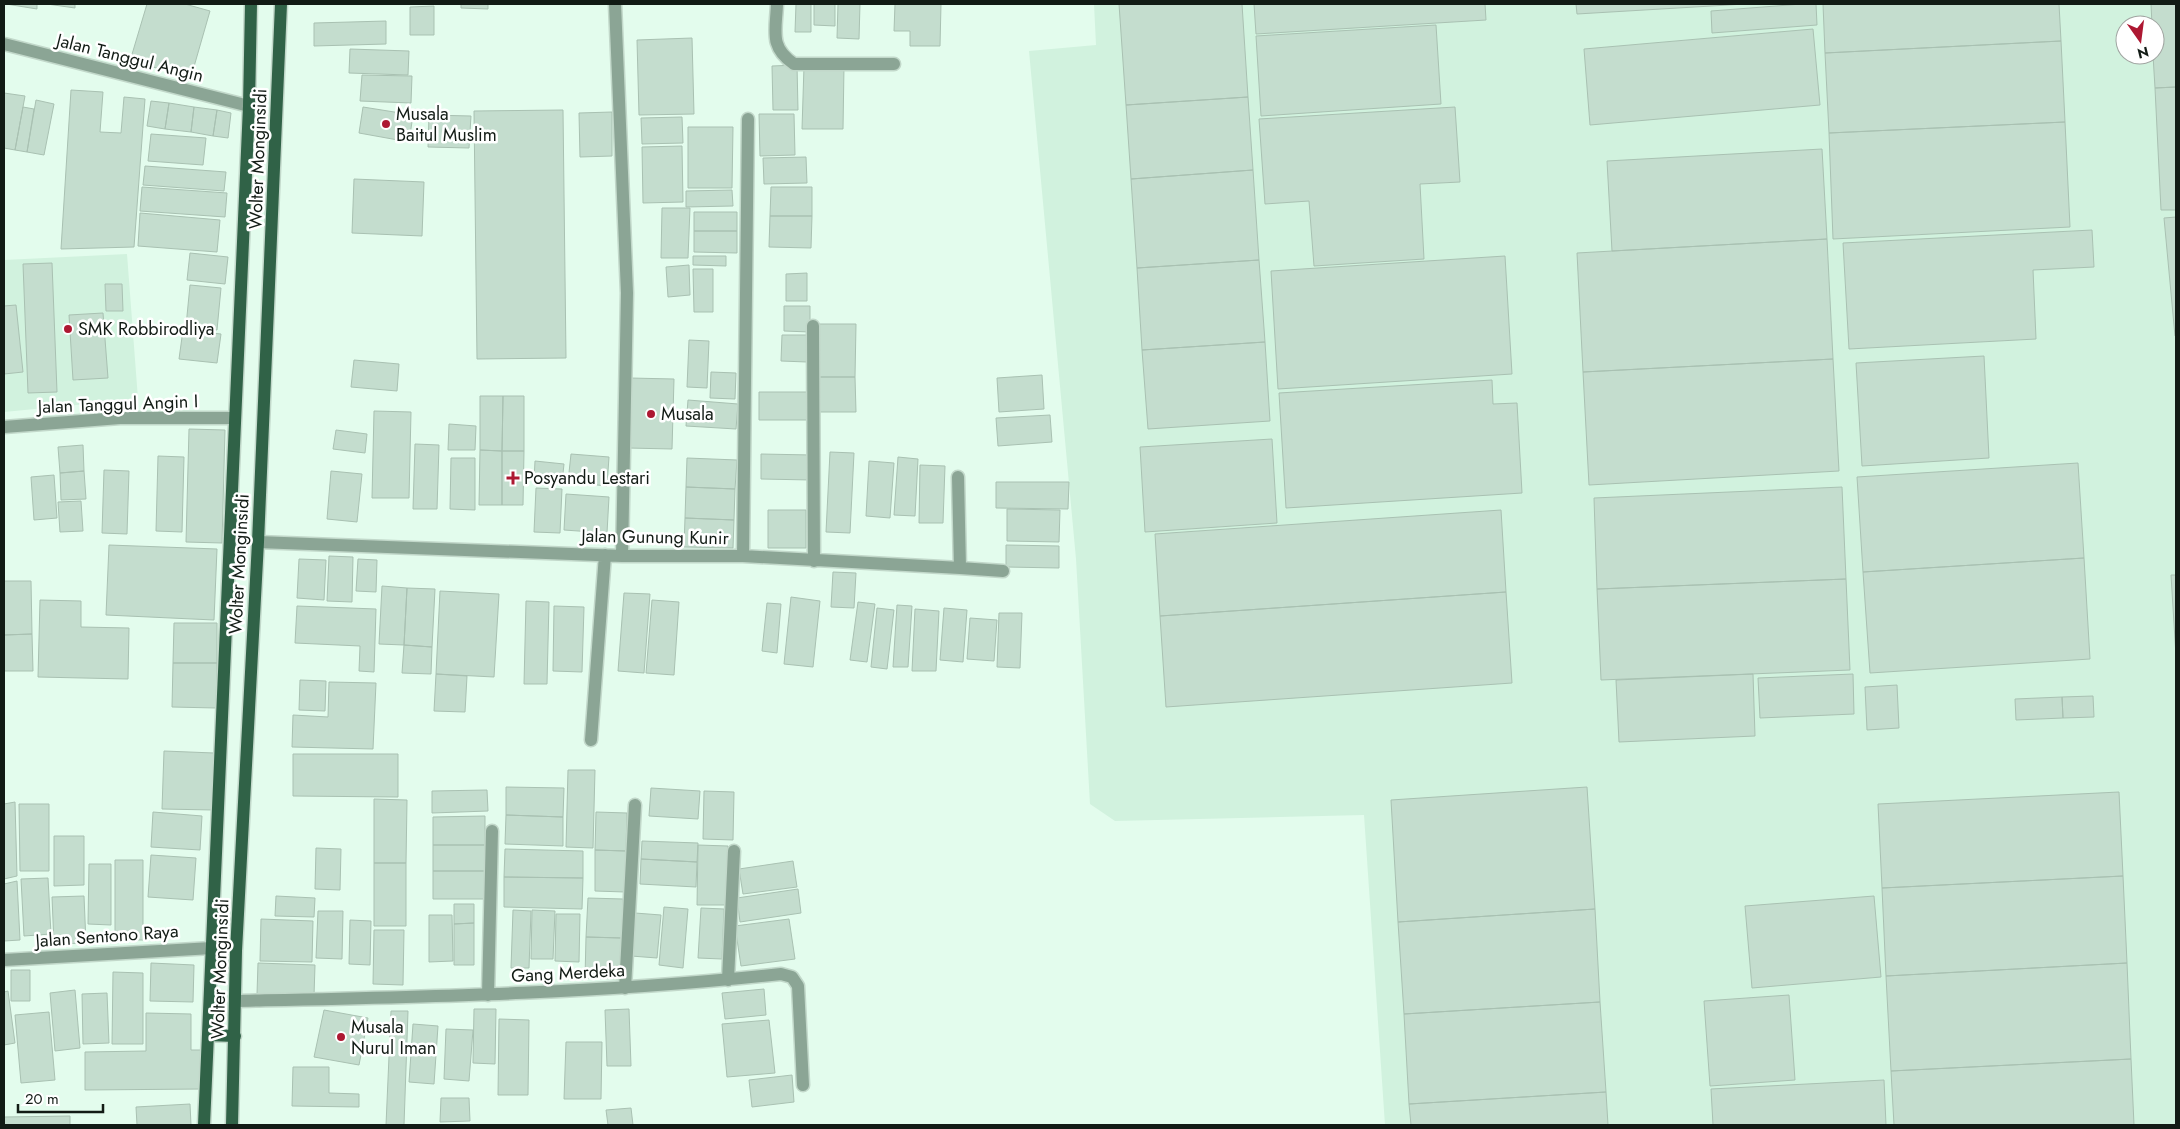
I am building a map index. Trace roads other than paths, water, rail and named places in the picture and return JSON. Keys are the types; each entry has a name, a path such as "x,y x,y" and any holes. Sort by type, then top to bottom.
{"main road":[{"name":"Wolter Monginsidi","path":"204,1125 249,106 251,4"},
{"name":"Wolter Monginsidi","path":"232,1125 236,1036 235,1001 258,542 281,4"},
{"path":"208,1035 236,1036"}],"street":[{"path":"615,4 627,293 622,556"},
{"path":"777,4 776,40 782,56 794,64 894,64"},
{"name":"Jalan Tanggul Angin","path":"4,44 249,106"},
{"path":"743,556 748,119"},
{"path":"813,326 814,561"},
{"name":"Jalan Tanggul Angin I","path":"4,427 120,418 234,418"},
{"path":"958,477 960,568"},
{"name":"Jalan Gunung Kunir","path":"258,542 622,556 743,556 1003,571"},
{"path":"591,740 606,555"},
{"path":"624,988 635,805"},
{"path":"488,995 492,831"},
{"path":"728,980 734,851"},
{"name":"Jalan Sentono Raya","path":"4,960 212,948"},
{"name":"Gang Merdeka","path":"235,1001 488,995 624,988 781,974 792,978 798,986 803,1086"}],"place":[{"name":"Musala Baitul Muslim","path":"386,124"},
{"name":"SMK Robbirodliya","path":"68,329"},
{"name":"Musala","path":"651,414"},
{"name":"Posyandu Lestari","path":"513,478"},
{"name":"Musala Nurul Iman","path":"341,1037"}]}
